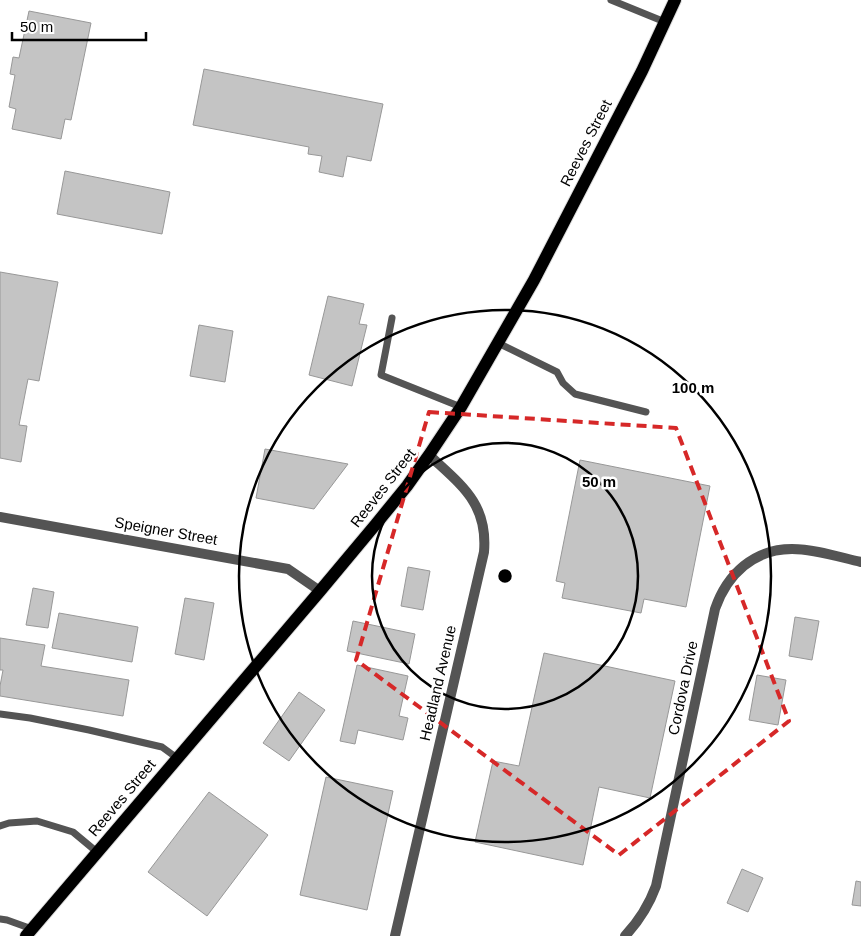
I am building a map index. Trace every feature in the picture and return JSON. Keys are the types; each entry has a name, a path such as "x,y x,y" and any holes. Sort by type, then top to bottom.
{"main road":[{"name":"Reeves Street","path":"29,932 320,591 407,486 429,455 461,407 534,280 642,71 674,0"}],"street":[{"name":"Headland Avenue","path":"395,936 484,552 485,540 482,517 476,503 468,491 429,455"},
{"name":"Speigner Street","path":"0,519 288,569 320,591"},
{"name":"Cordova Drive","path":"625,936 643,914 656,886 715,609 725,587 740,568 750,561 778,550 807,550 861,562"}],"lane":[{"path":"611,0 665,22"},
{"path":"392,318 382,376 461,407"},
{"path":"498,343 557,372 563,383 575,394 646,412"},
{"path":"0,714 81,728 162,747 177,758"},
{"path":"0,826 9,823 37,820 72,832 97,852"},
{"path":"0,919 6,920 29,932"}],"highlighted area":[{"path":"429,412 676,428 789,721 619,855 356,660"}],"building":[{"path":"29,11 91,23 71,120 65,119 61,139 12,129 16,109 9,107 15,75 10,74 13,57 19,58"},
{"path":"204,69 383,104 371,161 347,156 343,177 319,172 322,156 308,154 309,147 193,125"},
{"path":"65,171 170,192 162,234 57,214"},
{"path":"0,272 58,282 39,381 28,379 19,425 27,426 21,462 0,458"},
{"path":"328,296 364,304 359,324 367,325 352,386 309,375"},
{"path":"199,325 233,331 225,382 190,376"},
{"path":"265,449 348,464 314,509 256,498"},
{"path":"580,460 710,486 686,607 644,599 641,613 562,598 565,583 556,581"},
{"path":"408,567 430,571 423,610 401,606"},
{"path":"33,588 54,592 48,628 26,625"},
{"path":"185,598 214,603 204,660 175,654"},
{"path":"59,613 138,627 132,662 52,648"},
{"path":"795,617 819,621 812,660 789,656"},
{"path":"353,621 415,634 409,664 347,651"},
{"path":"0,638 45,645 41,666 129,680 123,716 0,696 3,670 0,670"},
{"path":"544,653 675,681 650,798 599,787 583,865 475,842 493,761 519,766"},
{"path":"357,665 408,676 399,716 408,718 403,740 358,730 355,744 340,741"},
{"path":"757,675 786,680 778,725 749,720"},
{"path":"299,692 325,710 289,761 263,743"},
{"path":"326,777 393,791 367,910 300,895"},
{"path":"209,792 268,835 207,916 148,872"},
{"path":"742,869 763,878 748,912 727,903"},
{"path":"856,881 861,882 861,906 852,905"}]}
